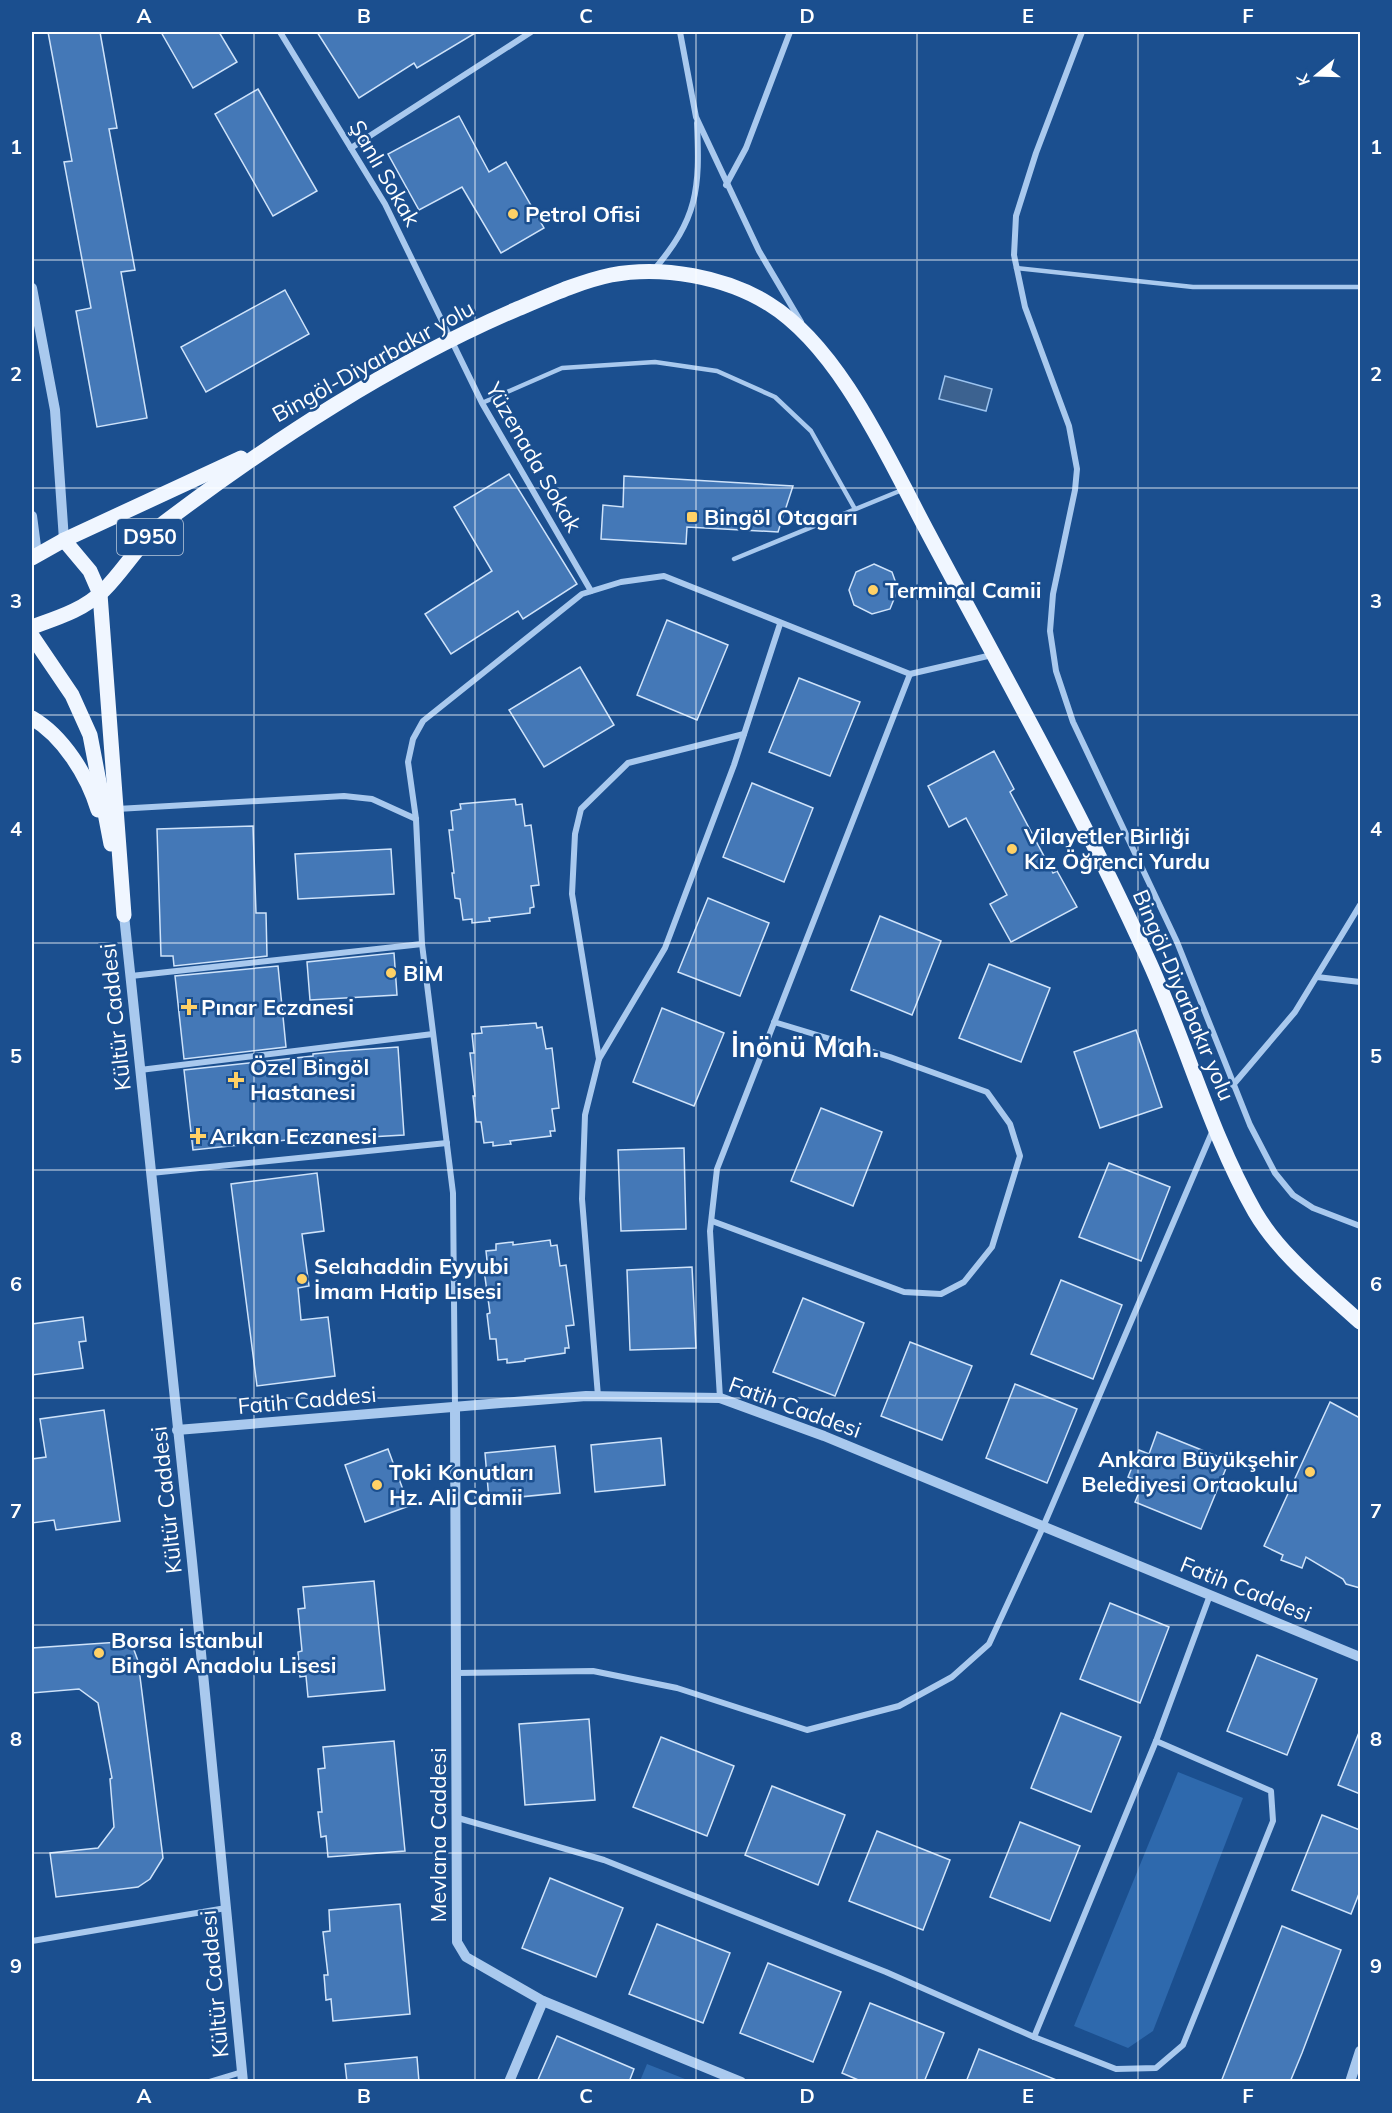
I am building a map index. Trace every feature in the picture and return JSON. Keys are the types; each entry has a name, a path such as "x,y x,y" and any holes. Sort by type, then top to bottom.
{"main road":[{"name":"Bingöl-Diyarbakır yolu","path":"32,627 68,615 100,594 158,527 271,444 450,338 558,292 611,275 653,271 720,282 771,305 814,343 866,415 1090,840 1149,961 1214,1126 1248,1198 1282,1251 1360,1322"},
{"name":"Bingöl-Diyarbakır yolu","path":"34,556 271,444"},
{"path":"64,540 90,571 100,594 124,915"},
{"path":"32,636 72,696 90,735 124,915"},
{"path":"32,718 44,725 62,743 98,807 124,915"}],"street":[{"name":"Şanlı Sokak","path":"280,32 385,204 450,338"},
{"path":"351,148 531,32"},
{"path":"653,271 677,243 694,206 699,170 696,117 680,32"},
{"path":"726,184 746,148 790,32"},
{"path":"1082,32 1036,153 1016,216 1014,255 1025,307 1069,426 1077,469 1075,490 1053,594 1050,631 1056,671 1073,722 1177,942 1233,1085 1275,1173 1293,1195 1313,1208 1360,1226"},
{"path":"696,117 759,251 814,343"},
{"path":"32,288 55,410 64,540"},
{"name":"Yüzenada Sokak","path":"450,338 482,404 591,591"},
{"path":"32,516 34,556"},
{"path":"455,1407 453,1213 447,1143 422,944 416,819 408,762 412,739 423,721 582,594 621,582 664,576 910,674 993,655"},
{"path":"598,1396 582,1199 585,1115 599,1059 665,948 744,734 780,624"},
{"path":"720,1398 712,1221 717,1169 910,674"},
{"path":"599,1059 572,894 575,834 581,809 628,763 744,734"},
{"path":"116,809 344,796 372,799 416,819"},
{"path":"1233,1085 1295,1012 1360,905"},
{"name":"Kültür Caddesi","path":"124,915 243,2077"},
{"path":"130,976 422,944"},
{"path":"1317,976 1360,982"},
{"path":"712,1221 904,1292 941,1294 964,1282 992,1247 1020,1156 1010,1124 987,1092 890,1057 774,1022"},
{"path":"140,1070 433,1034"},
{"path":"457,1673 593,1671 677,1688 807,1730 899,1706 952,1677 989,1644 1043,1527 1214,1126"},
{"path":"151,1173 447,1143"},
{"name":"Fatih Caddesi","path":"177,1430 598,1396 720,1398 824,1436 1360,1657"},
{"name":"Mevlana Caddesi","path":"455,1407 457,1942 466,1957 543,2001 741,2082"},
{"path":"1034,2037 1156,1741 1210,1595"},
{"path":"458,1818 604,1860 886,1972 1034,2037 1116,2069 1156,2068 1183,2045 1273,1821 1271,1791 1156,1741"},
{"path":"32,1941 226,1908"},
{"path":"509,2082 543,2001"},
{"path":"1350,2082 1360,2051"},
{"path":"209,2082 243,2077"}],"lane":[{"path":"1016,268 1193,287 1360,287"},
{"path":"482,404 562,368 655,362 717,371 775,397 811,431 855,509"},
{"path":"734,559 905,489"}],"shaded area":[{"path":"945,376 992,389 986,411 939,399"},
{"path":"1178,1772 1243,1798 1153,2031 1128,2048 1074,2026"},
{"path":"647,2064 690,2081 640,2081"}],"building":[{"path":"48,32 100,32 117,128 109,129 135,270 121,272 147,418 97,427 76,311 91,308 64,162 72,161"},
{"path":"161,32 219,32 237,62 193,88"},
{"path":"317,32 477,32 417,68 414,63 359,98"},
{"path":"258,89 317,191 273,216 215,114"},
{"path":"459,116 489,172 506,162 544,228 501,253 462,187 419,210 388,154"},
{"path":"285,290 309,334 206,392 181,347"},
{"path":"509,474 577,584 523,619 518,611 451,654 425,614 492,571 454,507"},
{"name":"Bingöl Otagarı","path":"624,476 793,486 778,532 687,527 686,544 601,539 603,505 623,507"},
{"name":"Terminal Camii","path":"874,564 892,572 898,589 890,609 872,614 854,605 849,590 856,572"},
{"path":"667,620 728,645 697,720 637,695"},
{"path":"580,667 614,725 544,767 509,710"},
{"path":"799,678 860,702 830,776 769,752"},
{"name":"Vilayetler Birliği Kız Öğrenci Yurdu","path":"994,751 1014,789 1010,792 1053,873 1057,871 1077,907 1011,942 990,904 1007,895 966,818 949,827 928,786"},
{"path":"752,783 813,808 784,882 723,857"},
{"path":"515,799 516,805 522,804 525,826 531,825 539,885 531,886 534,907 530,908 530,913 489,918 490,921 472,923 472,919 463,920 460,899 455,898 452,873 454,873 449,830 453,830 451,811 461,809 460,804"},
{"path":"253,826 256,913 266,913 267,956 174,966 173,956 161,956 157,829"},
{"path":"391,849 394,894 298,899 295,854"},
{"path":"708,898 769,923 740,996 678,972"},
{"path":"880,916 941,941 912,1015 851,990"},
{"path":"394,953 397,995 310,1000 307,962"},
{"path":"989,964 1050,988 1021,1062 959,1038"},
{"path":"278,966 286,1047 184,1059 175,976"},
{"path":"662,1008 724,1033 694,1106 633,1082"},
{"path":"536,1023 537,1028 542,1027 546,1049 552,1048 559,1108 552,1109 555,1131 550,1131 551,1136 510,1141 511,1144 493,1146 493,1142 484,1143 481,1122 476,1122 473,1096 475,1096 470,1053 474,1053 472,1034 482,1033 481,1027"},
{"path":"1136,1030 1162,1107 1100,1128 1074,1052"},
{"path":"398,1047 404,1135 316,1140 315,1137 193,1150 184,1070 313,1056 313,1054"},
{"path":"821,1108 882,1132 853,1206 791,1181"},
{"path":"684,1148 686,1229 621,1231 618,1150"},
{"path":"1109,1163 1170,1187 1141,1261 1079,1237"},
{"path":"317,1173 324,1231 302,1234 309,1286 298,1288 301,1320 328,1317 335,1376 257,1386 231,1184"},
{"path":"550,1240 551,1246 557,1245 560,1266 566,1265 574,1325 566,1326 569,1348 565,1348 565,1353 525,1359 525,1361 507,1363 507,1359 498,1360 496,1339 490,1339 487,1314 490,1313 484,1270 488,1270 486,1251 496,1250 496,1244 513,1242 513,1245"},
{"path":"692,1267 696,1348 630,1350 627,1270"},
{"path":"1061,1280 1122,1305 1093,1379 1031,1354"},
{"path":"803,1298 864,1323 835,1396 773,1372"},
{"path":"83,1317 86,1341 79,1342 83,1368 32,1375 32,1324"},
{"path":"910,1342 972,1366 942,1440 881,1416"},
{"path":"1015,1384 1077,1409 1047,1483 986,1458"},
{"path":"1330,1402 1360,1418 1360,1588 1346,1584 1343,1579 1306,1557 1302,1568 1281,1560 1283,1555 1264,1546"},
{"path":"104,1410 120,1521 56,1530 54,1520 32,1523 32,1459 46,1457 40,1419"},
{"path":"1157,1432 1229,1461 1201,1529 1135,1502 1143,1483 1128,1477 1139,1450 1149,1454"},
{"path":"661,1438 665,1485 595,1492 591,1445"},
{"path":"555,1446 560,1493 489,1500 485,1453"},
{"name":"Toki Konutları Hz. Ali Camii","path":"388,1449 409,1506 365,1522 345,1465"},
{"path":"374,1581 385,1690 308,1697 306,1676 300,1677 298,1652 302,1651 298,1609 305,1608 303,1587"},
{"path":"1110,1603 1169,1627 1140,1703 1080,1679"},
{"path":"120,1642 134,1650 138,1661 163,1858 150,1879 138,1887 56,1897 50,1853 98,1848 114,1827 110,1779 112,1778 98,1703 79,1689 32,1693 32,1648"},
{"path":"1257,1655 1317,1679 1287,1755 1227,1731"},
{"path":"1061,1713 1121,1737 1091,1812 1031,1788"},
{"path":"589,1719 595,1800 525,1805 519,1724"},
{"path":"1360,1730 1360,1794 1338,1785"},
{"path":"661,1737 734,1766 707,1836 633,1807"},
{"path":"394,1741 405,1851 328,1857 326,1836 321,1837 318,1812 322,1812 318,1769 325,1768 323,1747"},
{"path":"772,1786 845,1815 818,1885 745,1855"},
{"path":"1322,1815 1360,1830 1360,1891 1351,1914 1292,1890"},
{"path":"1020,1822 1080,1846 1050,1921 990,1897"},
{"path":"877,1831 950,1860 923,1930 849,1901"},
{"path":"550,1878 623,1908 596,1977 522,1948"},
{"path":"400,1904 410,2014 333,2021 331,1999 326,2000 324,1975 328,1975 323,1932 330,1931 329,1910"},
{"path":"657,1924 730,1953 703,2023 629,1994"},
{"path":"1282,1926 1341,1950 1302,2053 1290,2082 1221,2082"},
{"path":"768,1963 841,1992 813,2062 740,2033"},
{"path":"870,2003 944,2033 924,2082 863,2082 842,2073"},
{"path":"557,2036 634,2069 629,2082 537,2082"},
{"path":"979,2049 1059,2081 1059,2082 966,2082"},
{"path":"417,2057 419,2082 347,2082 345,2064"}],"place":[{"name":"Petrol Ofisi","path":"513,214"},
{"name":"Bingöl Otagarı","path":"692,517"},
{"name":"Terminal Camii","path":"873,590"},
{"name":"Vilayetler Birliği Kız Öğrenci Yurdu","path":"1012,849"},
{"name":"BİM","path":"391,973"},
{"name":"Pınar Eczanesi","path":"189,1007"},
{"name":"Özel Bingöl Hastanesi","path":"236,1080"},
{"name":"Arıkan Eczanesi","path":"198,1136"},
{"name":"Selahaddin Eyyubi İmam Hatip Lisesi","path":"302,1279"},
{"name":"Ankara Büyükşehir Belediyesi Ortaokulu","path":"1310,1472"},
{"name":"Toki Konutları Hz. Ali Camii","path":"377,1485"},
{"name":"Borsa İstanbul Bingöl Anadolu Lisesi","path":"99,1653"}],"district":[{"name":"İnönü Mah.","path":"805,1047"}]}
